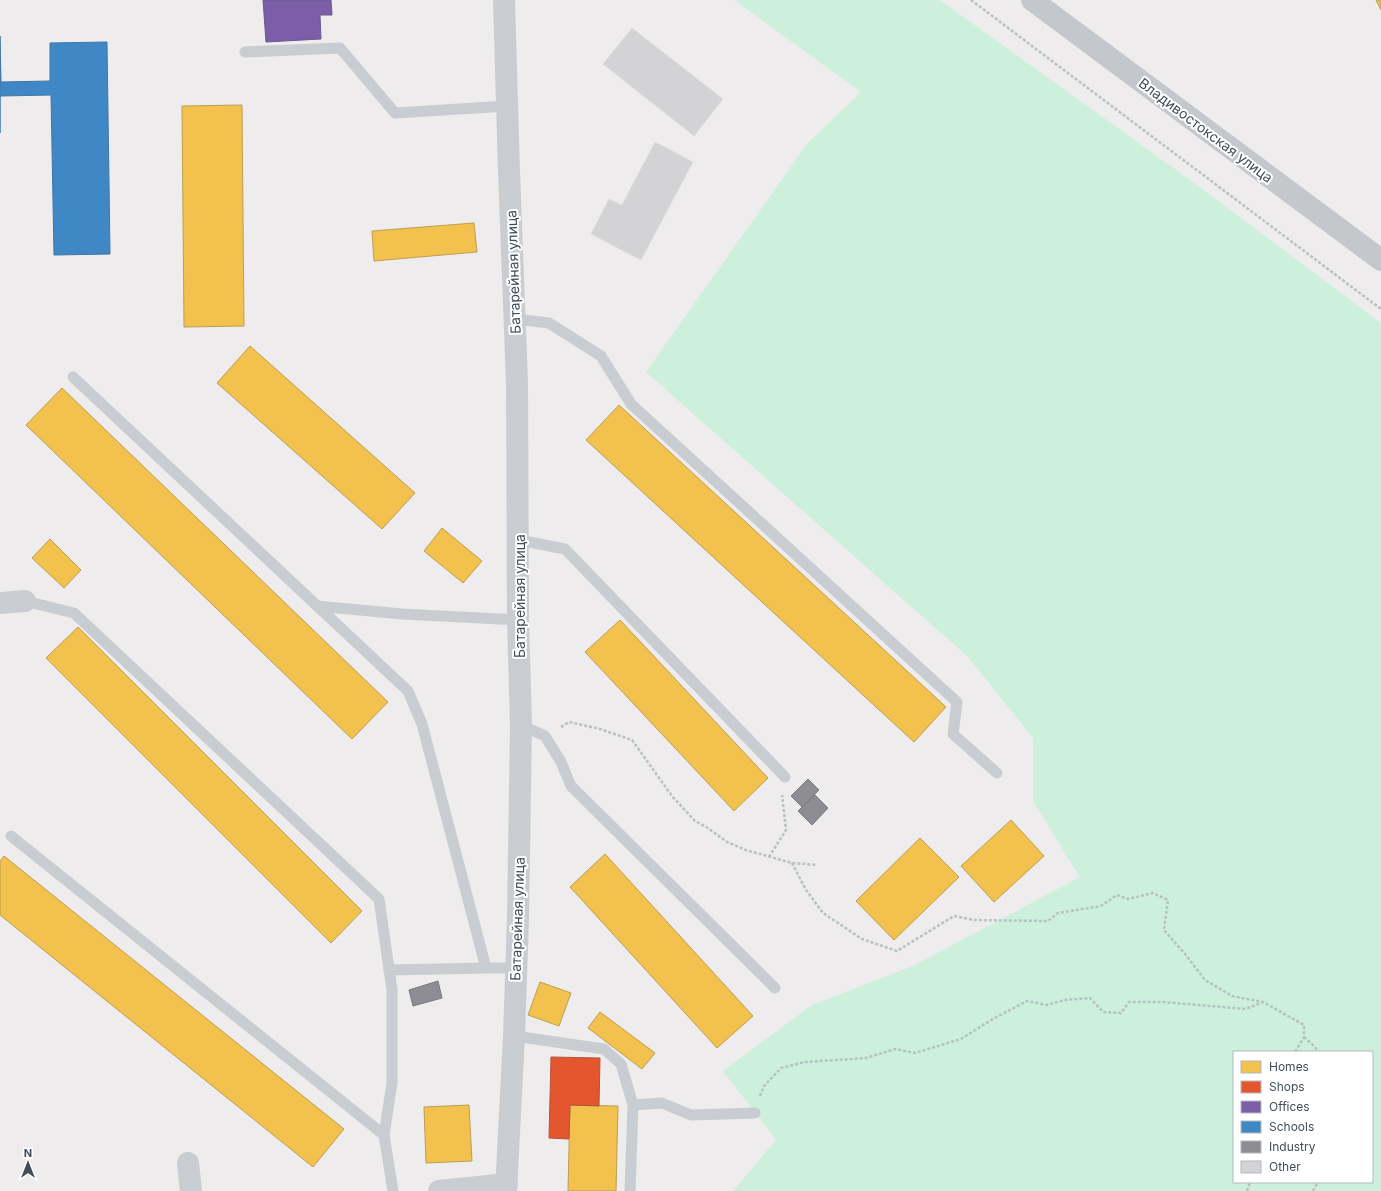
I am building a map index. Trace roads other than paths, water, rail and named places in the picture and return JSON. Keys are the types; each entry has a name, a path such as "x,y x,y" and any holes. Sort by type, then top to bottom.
{"main road":[{"name":"Владивостокская улица","path":"1032,0 1381,260"}],"street":[{"name":"Батарейная улица","path":"504,0 517,383 519,540 518,620 521,725 518,918 507,1187"},
{"path":"0,603 25,601"},
{"path":"188,1163 191,1191"},
{"path":"439,1191 507,1187"}],"lane":[{"path":"245,52 340,48 395,113 507,106"},
{"path":"515,319 549,322 601,356 631,404 957,702 953,734 997,773"},
{"path":"73,377 408,691 422,724 486,968"},
{"path":"519,540 564,549 785,777"},
{"path":"25,601 74,613 379,899 392,990 392,1082 384,1135 393,1191"},
{"path":"317,606 402,614 518,620"},
{"path":"521,725 545,736 562,762 571,786 775,988"},
{"path":"11,836 384,1135"},
{"path":"389,970 515,968"},
{"path":"514,1036 604,1049 621,1064 633,1105 630,1191"},
{"path":"633,1105 662,1103 691,1115 756,1113"}]}
